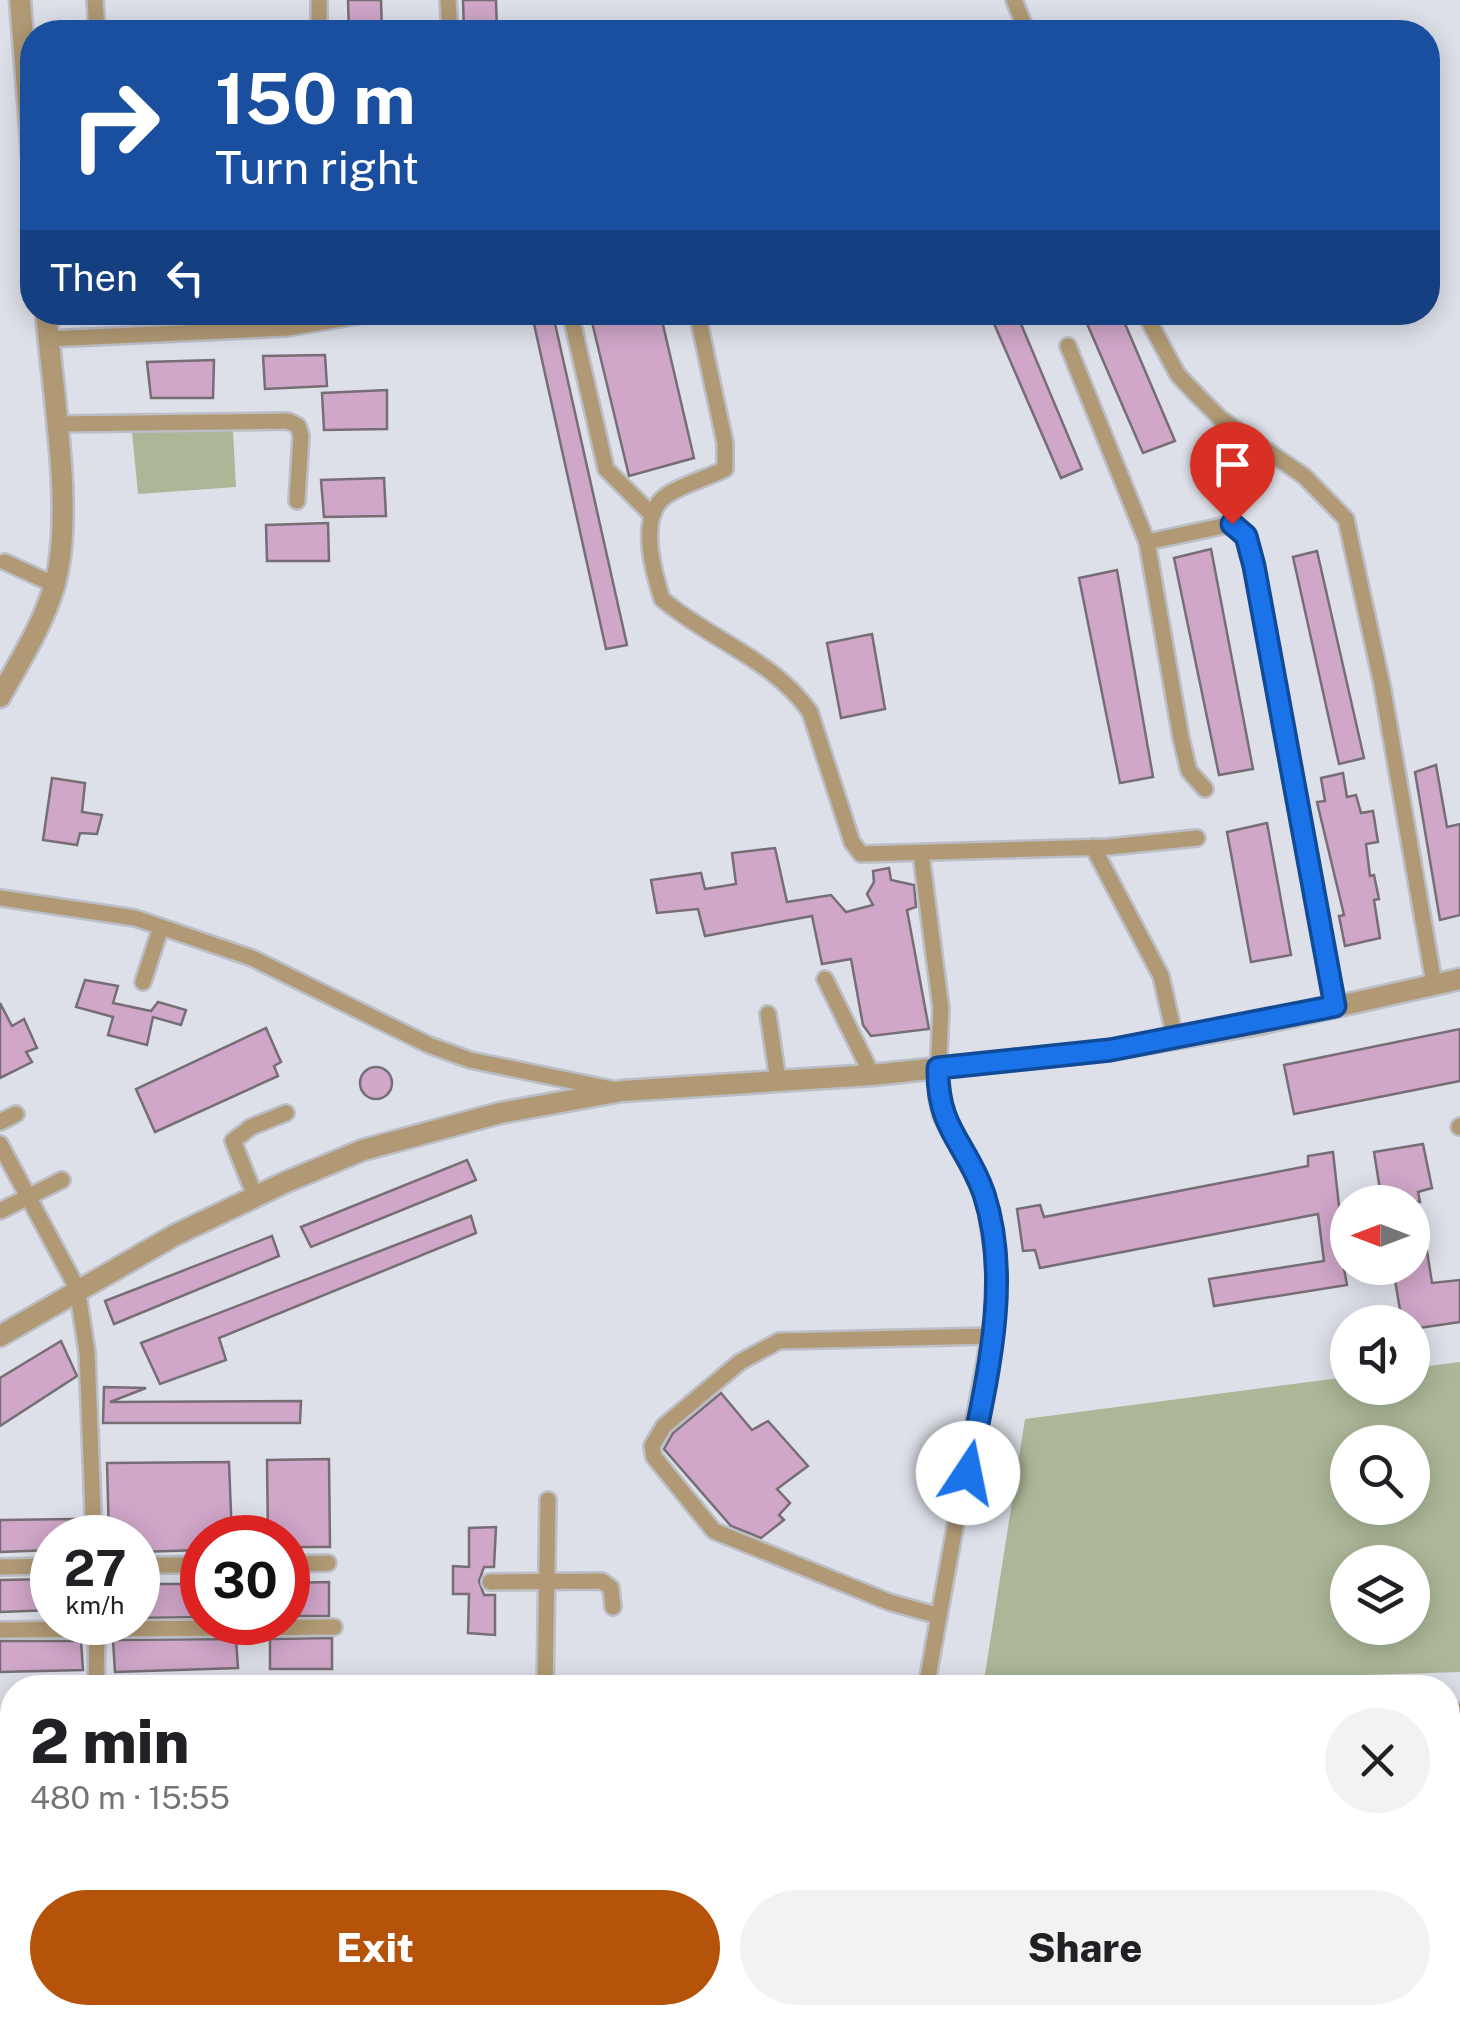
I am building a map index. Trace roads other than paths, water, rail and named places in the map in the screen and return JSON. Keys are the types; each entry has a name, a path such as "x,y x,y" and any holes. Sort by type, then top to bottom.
{"street":[{"path":"3,686 43,618 55,585 60,482 47,325"},
{"path":"48,339 231,325"},
{"path":"573,325 606,468 652,515 662,599 751,656 800,697 810,712 846,828 861,854 1093,847 1197,838"},
{"path":"652,515 667,495 725,469 725,443 700,325"},
{"path":"1151,325 1178,375 1221,420 1304,476 1346,519 1379,668 1434,984"},
{"path":"1068,346 1147,542 1189,772 1205,788"},
{"path":"56,424 288,422 298,426 302,436 297,501"},
{"path":"1147,542 1232,524 1246,536 1335,1006"},
{"path":"5,562 55,585"},
{"path":"1093,847 1161,976 1174,1038"},
{"path":"920,854 940,1008 938,1068 942,1115 984,1195 998,1289 928,1675"},
{"path":"0,898 136,918 252,958 456,1055 622,1092"},
{"path":"144,982 161,927"},
{"path":"826,979 872,1075"},
{"path":"0,1336 77,1288 255,1196 362,1150 500,1114 622,1092 872,1075 1174,1038 1460,979"},
{"path":"768,1014 778,1080"},
{"path":"255,1196 233,1141 286,1113"},
{"path":"0,1122 16,1114"},
{"path":"0,1144 77,1288 87,1352 93,1515"},
{"path":"0,1211 62,1180"},
{"path":"939,1616 889,1602 714,1532 654,1457 652,1446 664,1426 740,1362 780,1340 991,1336"},
{"path":"545,1675 548,1500"},
{"path":"310,1563 328,1563"},
{"path":"0,1567 30,1566"},
{"path":"490,1582 602,1580 611,1588 614,1607"},
{"path":"160,1626 334,1627"},
{"path":"0,1630 30,1629"},
{"path":"96,1675 97,1645"}]}
